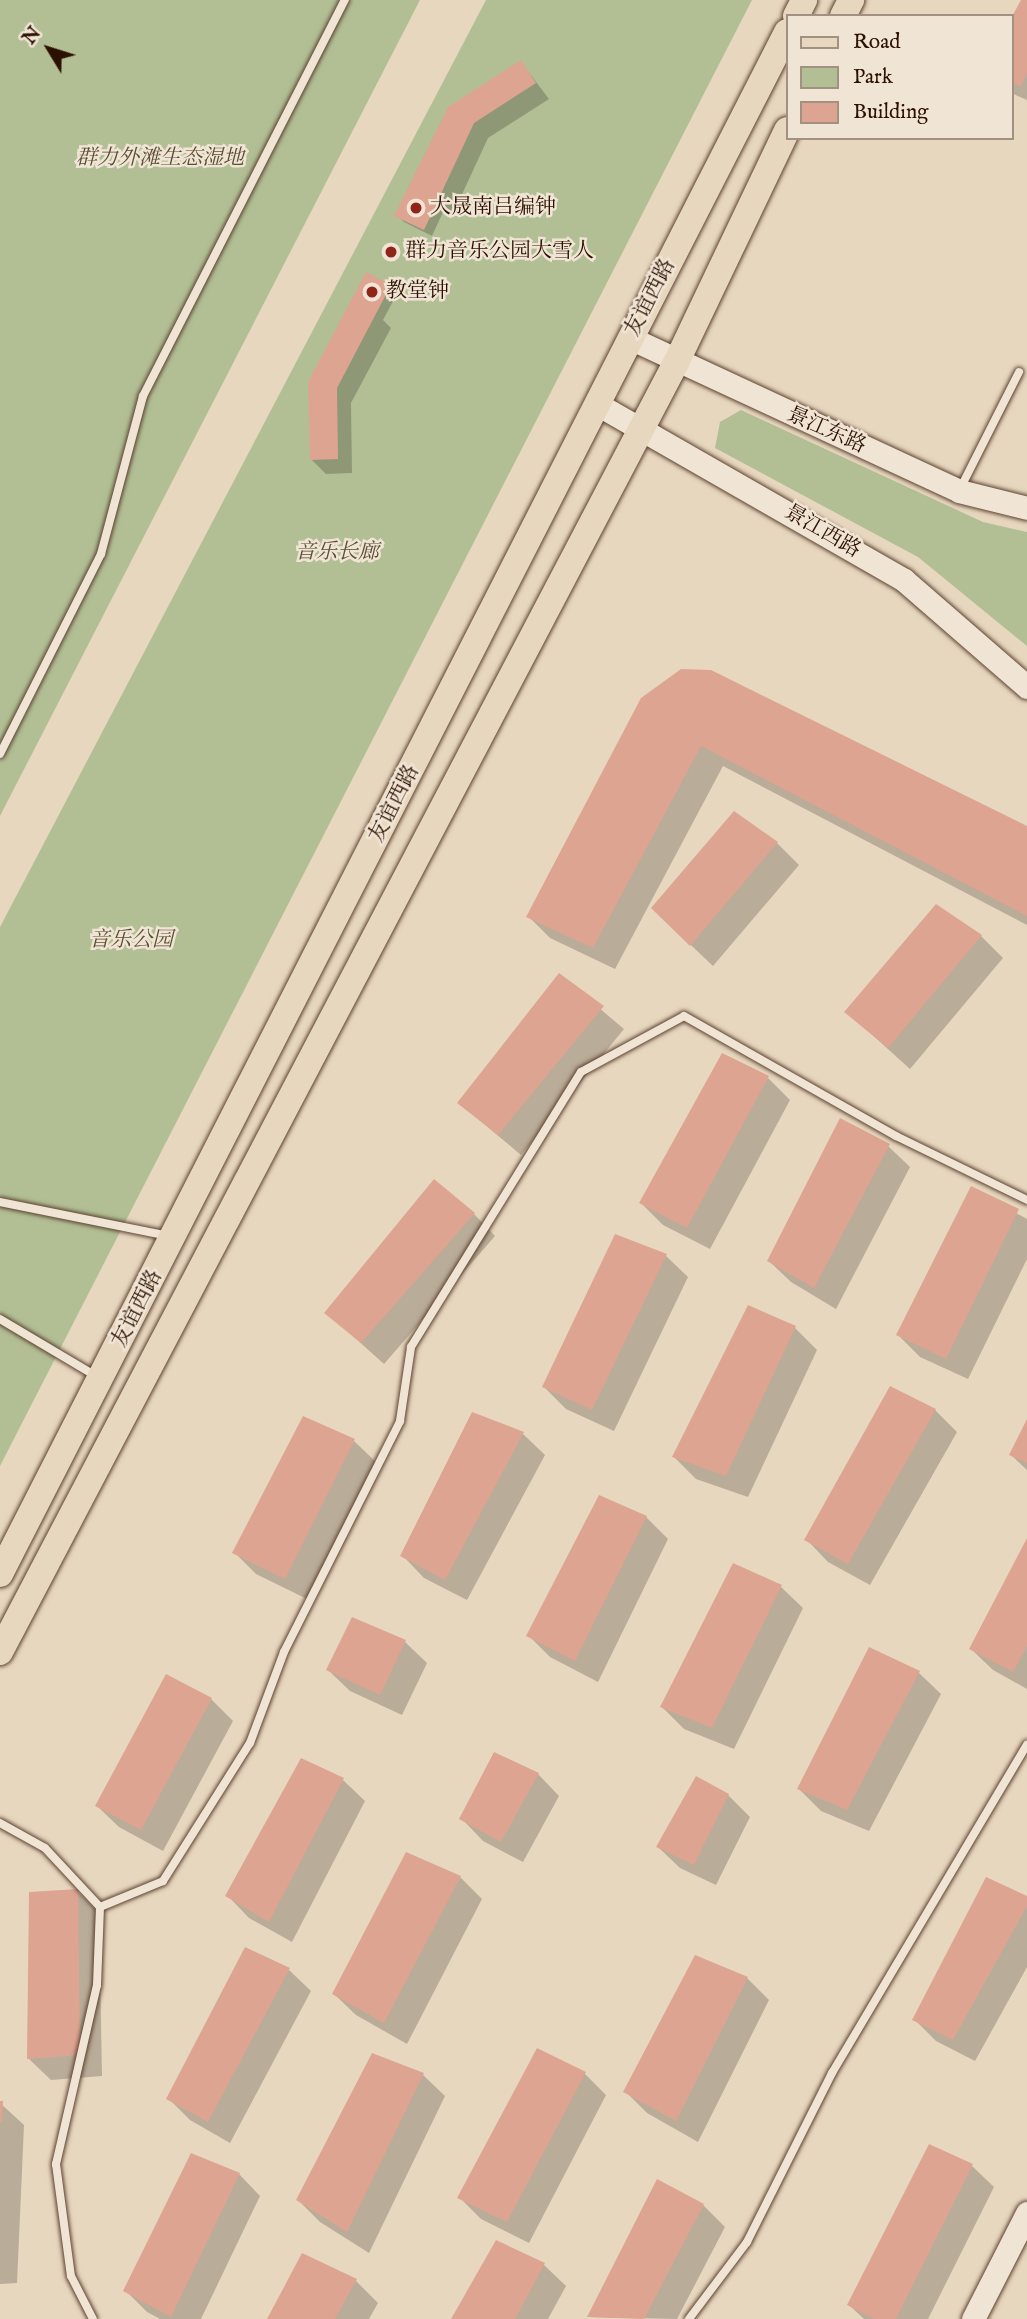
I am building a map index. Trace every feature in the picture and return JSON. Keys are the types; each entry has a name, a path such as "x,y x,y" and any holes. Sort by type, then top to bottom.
{"main road":[{"name":"友谊西路","path":"0,1574 175,1237 786,34"},
{"name":"友谊西路","path":"0,1652 78,1511 640,426 676,363 786,132"},
{"name":"景江东路","path":"630,338 676,363 959,491 1027,509"},
{"name":"景江西路","path":"597,404 640,426 904,580 1027,687"},
{"path":"973,2319 1027,2213"}],"lane":[{"path":"0,754 101,554 143,396 345,0"},
{"path":"959,491 1020,372"},
{"path":"100,1907 163,1881 250,1743 284,1651 400,1421 411,1347 581,1072 684,1016 896,1136 1027,1200"},
{"path":"0,1202 175,1237"},
{"path":"0,1319 102,1380"},
{"path":"688,2319 747,2242 832,2073 1027,1744"},
{"path":"0,1823 45,1847 100,1907 96,1985 55,2164 71,2276 93,2319"}],"green space":[{"name":"群力外滩生态湿地","path":"0,0 420,0 0,816"},
{"path":"486,0 752,0 0,1466 0,927"},
{"path":"741,410 983,522 1027,532 1027,646 918,557 715,448 720,422"}],"building":[{"path":"1021,0 1027,0 1027,73 1021,86 1013,83 1013,14"},
{"path":"521,60 536,83 474,123 424,230 394,216 448,107"},
{"path":"366,272 391,285 337,388 338,459 310,460 308,382"},
{"path":"681,669 711,670 1027,826 1027,916 701,746 593,948 526,917 641,698"},
{"path":"734,811 778,842 690,946 651,908"},
{"path":"936,904 982,935 888,1048 844,1012"},
{"path":"559,973 604,1006 498,1135 457,1103"},
{"path":"722,1053 769,1076 687,1228 639,1203"},
{"path":"840,1118 890,1144 814,1288 767,1261"},
{"path":"434,1179 475,1213 361,1343 324,1313"},
{"path":"971,1186 1019,1209 946,1359 896,1335"},
{"path":"615,1234 667,1254 592,1410 542,1387"},
{"path":"748,1305 796,1326 726,1476 672,1457"},
{"path":"890,1386 936,1409 848,1564 804,1540"},
{"path":"472,1412 524,1432 445,1580 400,1556"},
{"path":"303,1416 355,1439 285,1579 232,1553"},
{"path":"1027,1419 1027,1463 1009,1455"},
{"path":"599,1495 647,1516 575,1661 526,1636"},
{"path":"1027,1538 1027,1646 1013,1672 969,1649"},
{"path":"733,1563 782,1585 712,1728 660,1707"},
{"path":"352,1617 406,1640 380,1695 326,1670"},
{"path":"869,1647 920,1671 847,1810 797,1789"},
{"path":"166,1674 212,1698 141,1830 95,1806"},
{"path":"494,1752 539,1773 501,1842 459,1819"},
{"path":"301,1758 344,1778 269,1922 225,1896"},
{"path":"696,1776 729,1794 694,1865 656,1847"},
{"path":"406,1852 461,1876 384,2023 332,1994"},
{"path":"986,1877 1027,1896 1027,1906 953,2040 912,2020"},
{"path":"78,1889 80,2055 27,2059 29,1892"},
{"path":"245,1947 290,1968 208,2122 166,2099"},
{"path":"695,1955 748,1977 676,2121 623,2092"},
{"path":"537,2048 586,2072 507,2222 457,2198"},
{"path":"372,2053 424,2073 347,2232 296,2200"},
{"path":"0,2101 3,2101 2,2122 0,2122"},
{"path":"929,2144 973,2164 896,2319 874,2319 847,2305"},
{"path":"191,2153 240,2173 171,2317 123,2291"},
{"path":"657,2179 704,2204 644,2319 587,2317"},
{"path":"496,2240 545,2263 515,2319 451,2319"},
{"path":"302,2253 357,2279 335,2319 267,2319"}],"place":[{"name":"大晟南吕编钟","path":"416,208"},
{"name":"群力音乐公园大雪人","path":"391,252"},
{"name":"教堂钟","path":"372,292"}],"park label":[{"name":"音乐长廊","path":"337,553"},
{"name":"音乐公园","path":"131,941"}]}
